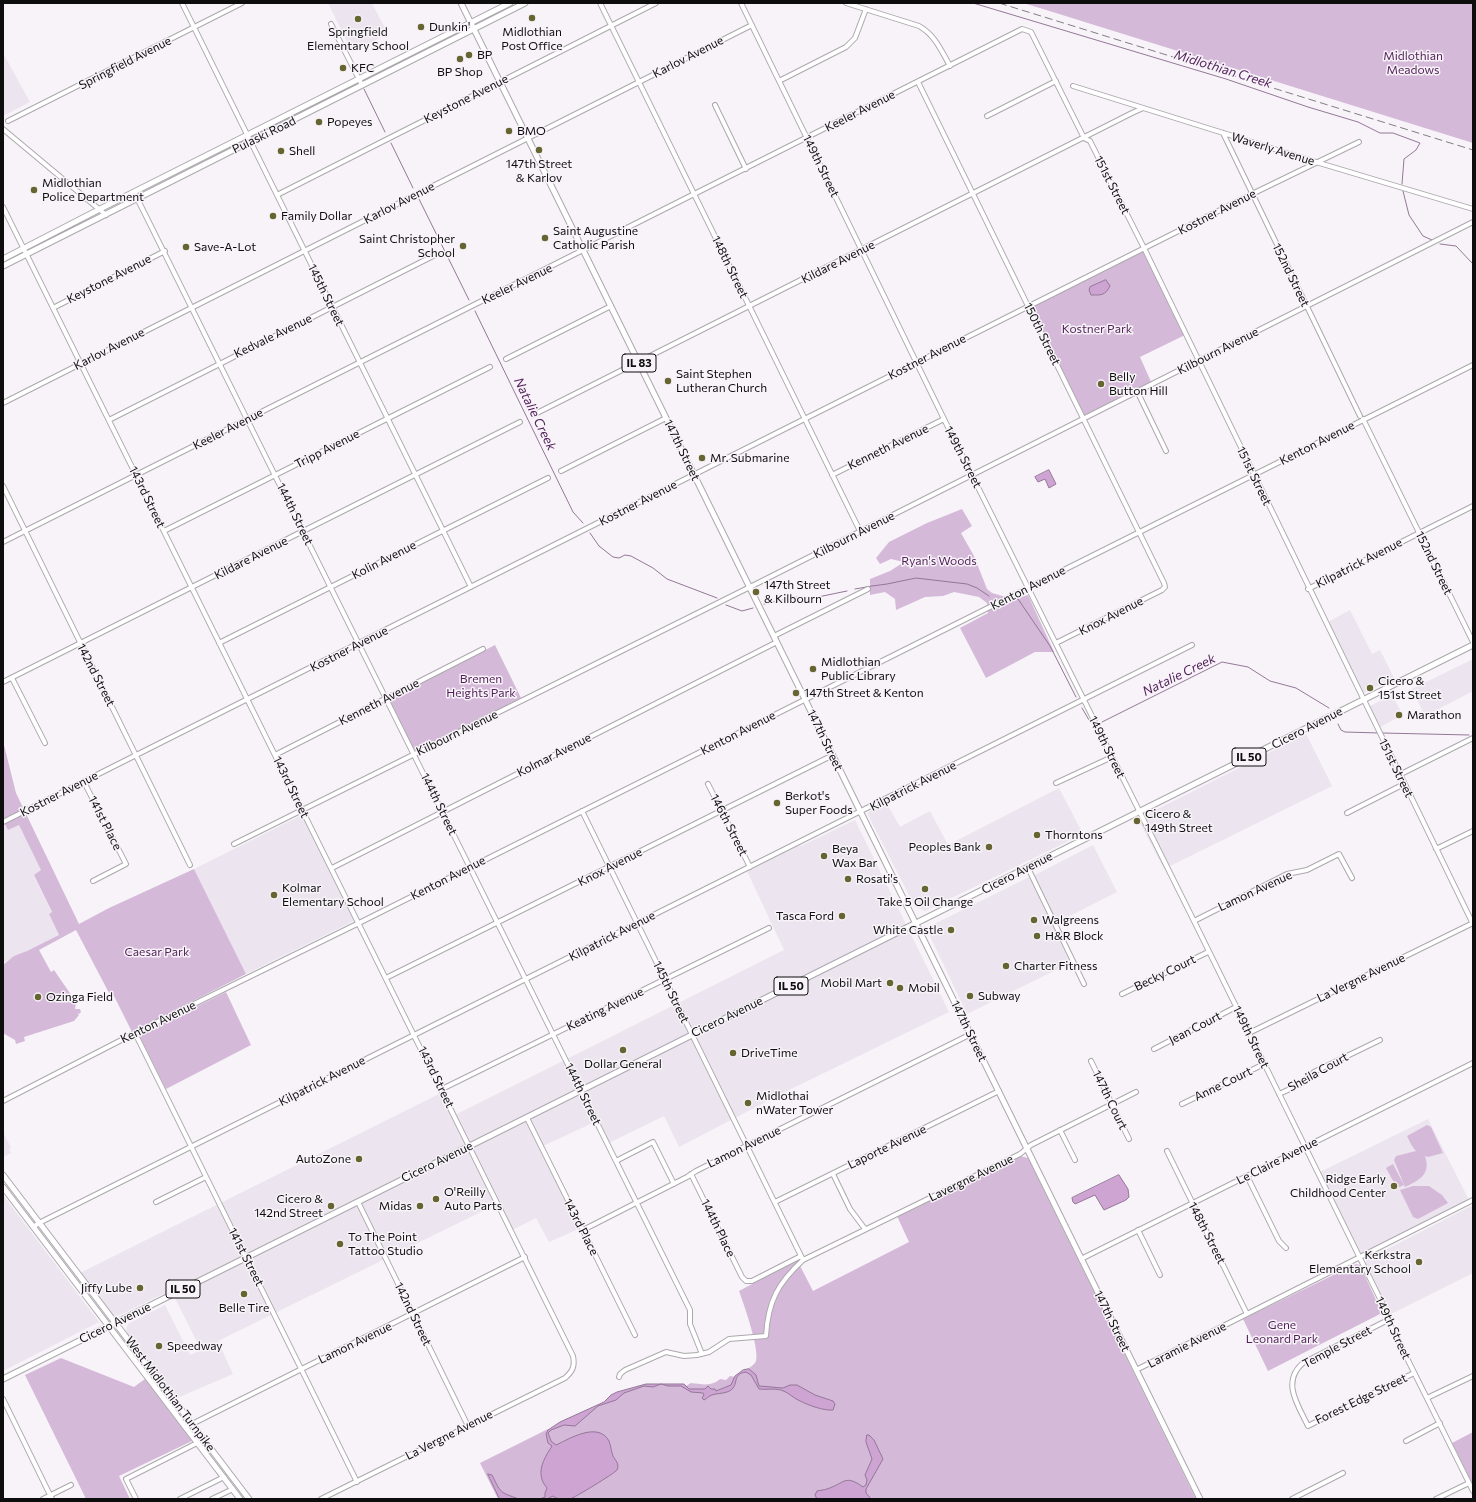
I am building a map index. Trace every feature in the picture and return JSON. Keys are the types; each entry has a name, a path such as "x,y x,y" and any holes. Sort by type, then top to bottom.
{"main road":[{"name":"147th Street","path":"462,3 1200,1499"},
{"name":"Pulaski Road","path":"3,258 510,3"},
{"name":"Pulaski Road","path":"3,266 525,3"},
{"name":"Cicero Avenue","path":"3,1379 692,1034 1140,812 1473,644"},
{"name":"West Midlothian Turnpike","path":"3,1175 249,1499"},
{"name":"West Midlothian Turnpike","path":"3,1187 240,1499"}],"street":[{"name":"145th Street","path":"182,3 471,587"},
{"name":"Springfield Avenue","path":"5,122 242,3"},
{"name":"148th Street","path":"600,3 860,531"},
{"name":"Keystone Avenue","path":"277,195 656,3"},
{"name":"149th Street","path":"741,3 944,419 1194,921 1473,1491"},
{"path":"846,3 918,26 926,30 938,44 950,66"},
{"path":"779,81 846,47 855,38 866,9"},
{"path":"331,24 362,85"},
{"name":"Karlov Avenue","path":"3,402 752,25"},
{"name":"Keeler Avenue","path":"3,542 584,251 1022,29 1031,32"},
{"name":"151st Street","path":"1031,32 1084,138 1090,142 1144,248 1380,736 1473,924"},
{"path":"986,116 1056,81"},
{"name":"150th Street","path":"918,82 1029,306 1165,587"},
{"name":"Waverly Avenue","path":"1073,86 1316,162 1473,209"},
{"path":"716,105 746,169"},
{"name":"Kildare Avenue","path":"533,416 1143,108"},
{"path":"3,129 106,215"},
{"name":"152nd Street","path":"1222,133 1473,644"},
{"name":"Kostner Avenue","path":"3,822 1144,248 1359,142"},
{"name":"144th Street","path":"134,192 165,251 580,1091 690,1310 690,1324 702,1354"},
{"name":"143rd Street","path":"3,207 470,1146 573,1356 575,1364 573,1368"},
{"name":"Kilbourn Avenue","path":"234,844 750,587 1473,222"},
{"name":"Keystone Avenue","path":"53,308 165,251"},
{"name":"Kedvale Avenue","path":"109,420 437,254"},
{"path":"506,359 611,306"},
{"name":"Kenton Avenue","path":"3,1101 135,1033 359,923 470,866 1254,475 1362,418 1473,365"},
{"name":"Tripp Avenue","path":"164,531 490,367"},
{"path":"1137,392 1166,451"},
{"path":"562,471 666,418"},
{"name":"Kenneth Avenue","path":"832,474 944,419"},
{"name":"Kildare Avenue","path":"3,682 520,422"},
{"name":"Kolin Avenue","path":"220,643 548,478"},
{"name":"142nd Street","path":"3,486 190,865"},
{"name":"Kilpatrick Avenue","path":"1308,588 1473,506"},
{"name":"Knox Avenue","path":"1056,643 1162,590 1165,587"},
{"path":"774,636 868,589"},
{"name":"Kolmar Avenue","path":"332,868 777,642"},
{"name":"Kilpatrick Avenue","path":"33,1227 39,1222 861,812 1192,645"},
{"name":"Kenneth Avenue","path":"276,755 483,649"},
{"path":"12,678 45,744"},
{"path":"1399,775 1473,738"},
{"name":"Knox Avenue","path":"386,978 833,755"},
{"path":"1056,783 1112,757"},
{"name":"141st Place","path":"84,782 126,864 93,880"},
{"name":"146th Street","path":"708,784 750,867"},
{"path":"1346,813 1404,784"},
{"name":"145th Street","path":"582,811 802,1258"},
{"path":"1436,849 1473,831"},
{"name":"Lamon Avenue","path":"1194,921 1287,874 1307,870 1339,854 1352,878"},
{"path":"1028,868 1084,984"},
{"name":"La Vergne Avenue","path":"1249,1033 1473,924"},
{"name":"Keating Avenue","path":"442,1090 769,928"},
{"name":"Becky Court","path":"1122,994 1208,952"},
{"name":"Jean Court","path":"1154,1048 1236,1007"},
{"name":"141st Street","path":"135,1033 357,1482"},
{"name":"Lamon Avenue","path":"583,1230 971,1034"},
{"name":"Sheila Court","path":"1279,1094 1301,1084 1314,1072 1380,1040"},
{"name":"147th Court","path":"1091,1061 1129,1140"},
{"name":"Le Claire Avenue","path":"1082,1259 1473,1063"},
{"name":"Anne Court","path":"1182,1104 1264,1064"},
{"name":"Laporte Avenue","path":"775,1202 999,1092"},
{"name":"Lavergne Avenue","path":"746,1281 752,1281 865,1229 1020,1154 1033,1144 1136,1092"},
{"name":"143rd Place","path":"526,1118 635,1335"},
{"path":"1060,1130 1075,1160"},
{"path":"616,1161 653,1142 674,1184"},
{"name":"148th Street","path":"1167,1152 1247,1314"},
{"name":"144th Place","path":"692,1174 746,1281"},
{"path":"833,1174 850,1209 865,1229"},
{"path":"1247,1176 1279,1241 1286,1248"},
{"path":"156,1202 206,1177"},
{"name":"Laramie Avenue","path":"1136,1370 1473,1200"},
{"name":"142nd Street","path":"358,1202 468,1426"},
{"path":"1138,1230 1160,1275"},
{"name":"Lamon Avenue","path":"186,1427 524,1257"},
{"path":"619,1377 625,1370 666,1352 684,1356 702,1354 709,1352 729,1339 766,1336 771,1304 778,1288 786,1276 802,1258"},
{"name":"Temple Street","path":"1308,1426 1292,1392 1294,1375 1300,1366 1388,1320"},
{"name":"La Vergne Avenue","path":"322,1499 565,1378 573,1368"},
{"name":"Forest Edge Street","path":"1308,1426 1414,1373"},
{"path":"1427,1398 1473,1376"},
{"path":"3,1399 51,1497"},
{"path":"1406,1441 1440,1423"},
{"path":"136,1499 126,1478 197,1443"},
{"path":"1292,1499 1344,1473"},
{"path":"180,1499 224,1477"},
{"path":"1436,1499 1469,1483"},
{"path":"43,1499 51,1497 71,1485"},
{"path":"212,1499 233,1489"}],"shaded area":[{"name":"Springfield Elementary School","path":"328,3 372,3 388,34 352,52"},
{"path":"3,53 30,102 3,116"},
{"path":"1106,280 1110,286 1106,292 1100,295 1091,295 1089,290 1090,287"},
{"path":"1049,470 1056,484 1049,488 1045,479 1038,482 1035,477"},
{"path":"1350,610 1372,654 1380,650 1394,678 1363,693 1328,622"},
{"path":"1473,659 1473,691 1425,716 1412,689"},
{"path":"1392,695 1403,715 1380,727 1370,706"},
{"path":"1306,734 1332,786 1164,869 1138,819"},
{"path":"1059,788 1083,834 925,911 915,907 867,813 886,802 900,827 930,811 948,845"},
{"name":"Kolmar Elementary School","path":"302,815 354,921 246,974 194,869"},
{"path":"3,820 19,825 42,871 34,876 52,913 49,914 59,935 3,963"},
{"path":"855,820 949,1012 785,1092 679,1147 664,1116 609,1143 597,1121 543,1146 583,1227 549,1242 536,1218 508,1232 495,1205 218,1341 233,1374 177,1398 127,1334 126,1329 128,1324 165,1305 190,1355 201,1350 171,1290 116,1316 111,1314 80,1273 445,1091 457,1114 784,950 747,871"},
{"path":"1093,845 1117,892 1056,923 1033,876"},
{"path":"1029,877 1070,963 967,1014 928,932 930,926"},
{"name":"Ridge Early Childhood Center","path":"1428,1119 1469,1200 1361,1254 1320,1172"},
{"path":"3,1132 11,1148 9,1149 11,1153 3,1157"},
{"path":"1119,1175 1128,1189 1129,1197 1126,1200 1104,1210 1095,1195 1075,1204 1073,1202 1072,1198"},
{"path":"3,1195 99,1322 3,1371"},
{"name":"Kerkstra Elementary School","path":"1473,1205 1473,1273 1389,1315 1365,1265 1366,1260"},
{"path":"749,1369 756,1375 759,1386 783,1388 790,1385 797,1385 815,1395 833,1401 835,1404 833,1410 825,1410 803,1403 781,1390 759,1389 751,1375 746,1372 737,1376 731,1390 712,1395 704,1400 702,1398 704,1395 703,1393 691,1392 681,1386 668,1386 661,1384 684,1384 689,1389 705,1389 708,1386 716,1391 731,1385 735,1376 743,1370"},
{"path":"646,1384 661,1384 653,1387 644,1386 624,1393 616,1400 598,1406 575,1426 564,1425 551,1430 548,1433 551,1441 556,1445 583,1433 598,1432 604,1435 609,1441 613,1456 618,1464 618,1468 609,1476 570,1499 565,1500 553,1496 547,1499 540,1499 545,1497 547,1488 541,1478 543,1462 552,1446 548,1443 546,1434 548,1430 560,1422 604,1402 611,1395 617,1392"},
{"path":"867,1435 874,1440 883,1459 866,1489 866,1493 871,1499 817,1499 815,1495 817,1491 833,1487 848,1480 863,1487 866,1485 867,1480 865,1475 872,1459 866,1442"},
{"path":"488,1474 492,1475 501,1491 519,1499 500,1499"}],"green space":[{"name":"Midlothian Meadows","path":"1023,3 1473,3 1473,143 1043,9"},
{"name":"Kostner Park","path":"1144,248 1185,335 1140,357 1152,384 1084,419 1029,306"},
{"name":"Ryan's Woods","path":"962,509 972,526 961,533 974,556 987,589 992,593 1013,599 1028,595 1054,652 1035,652 986,678 960,628 988,613 987,603 979,597 954,592 943,596 925,597 896,610 895,599 885,592 870,595 870,579 890,571 904,562 891,559 880,564 876,558 889,542 927,523"},
{"name":"Bremen Heights Park","path":"495,645 521,698 415,752 389,700"},
{"name":"Caesar Park","path":"3,741 16,793 79,924 109,908 194,869 246,974 132,1032 114,996 109,993 76,930 39,950 51,972 54,970 74,999 76,1003 75,1009 80,1009 81,1012 79,1014 77,1013 79,1015 74,1021 24,1037 25,1041 16,1044 15,1040 3,1033 3,965 14,956 59,935 49,914 52,912 34,875 41,870 19,825 8,830 3,820"},
{"path":"226,992 251,1045 166,1089 139,1035"},
{"path":"1427,1125 1431,1127 1443,1153 1428,1157 1425,1156 1427,1167 1423,1176 1405,1187 1394,1160 1396,1156 1416,1151 1407,1136"},
{"path":"1020,1156 1028,1158 1196,1499 498,1499 480,1463 604,1403 612,1396 646,1385 652,1386 659,1384 686,1386 691,1383 710,1384 717,1382 720,1379 726,1380 730,1376 735,1377 753,1365 756,1358 756,1350 751,1328 739,1291 797,1260 813,1291 909,1242 897,1216"},
{"path":"1393,1164 1404,1185 1397,1188 1386,1168"},
{"path":"1413,1186 1429,1186 1442,1195 1448,1203 1418,1219 1413,1217 1400,1190"},
{"name":"Gene Leonard Park","path":"1356,1264 1360,1265 1382,1313 1268,1371 1243,1319"},
{"path":"61,1358 134,1387 145,1379 192,1441 119,1476 130,1499 86,1499 25,1375"},
{"path":"1473,1432 1473,1485 1452,1443"}],"waterway":[{"name":"Midlothian Creek","path":"973,3 1226,79 1308,107 1358,122 1380,133 1393,133 1420,143 1416,150 1404,159 1402,184"},
{"name":"Natalie Creek","path":"364,89 385,132"},
{"name":"Natalie Creek","path":"391,143 413,188"},
{"name":"Midlothian Creek","path":"1403,191 1409,215 1423,236 1432,240"},
{"name":"Natalie Creek","path":"419,199 469,300"},
{"name":"Midlothian Creek","path":"1440,244 1456,246 1473,264"},
{"name":"Natalie Creek","path":"475,311 573,512 583,523"},
{"name":"Natalie Creek","path":"590,533 599,546 613,557 619,558 625,555 631,556 653,568 667,579 717,598"},
{"name":"Natalie Creek","path":"855,589 916,578 967,584 977,588 989,596"},
{"name":"Natalie Creek","path":"764,604 797,597 813,598 847,591"},
{"name":"Natalie Creek","path":"1012,601 1014,599 1018,599 1050,646 1076,697"},
{"name":"Natalie Creek","path":"726,605 742,611 753,608"},
{"name":"Natalie Creek","path":"1102,722 1222,662 1248,667 1270,681 1296,688 1329,708"},
{"name":"Natalie Creek","path":"1082,708 1089,720"},
{"name":"Natalie Creek","path":"1338,724 1341,730 1345,732 1379,733"},
{"name":"Natalie Creek","path":"1382,733 1469,735"}],"railway":[{"path":"999,3 1473,150"}],"place":[{"name":"Midlothian Post Office","path":"532,18"},
{"name":"Springfield Elementary School","path":"358,19"},
{"name":"Dunkin'","path":"421,27"},
{"name":"BP","path":"469,55"},
{"name":"BP Shop","path":"460,59"},
{"name":"KFC","path":"343,68"},
{"name":"Popeyes","path":"319,122"},
{"name":"BMO","path":"509,131"},
{"name":"147th Street & Karlov","path":"539,150"},
{"name":"Shell","path":"281,151"},
{"name":"Midlothian Police Department","path":"34,190"},
{"name":"Family Dollar","path":"273,216"},
{"name":"Saint Augustine Catholic Parish","path":"545,238"},
{"name":"Saint Christopher School","path":"463,246"},
{"name":"Save-A-Lot","path":"186,247"},
{"name":"Saint Stephen Lutheran Church","path":"668,381"},
{"name":"Belly Button Hill","path":"1101,384"},
{"name":"Mr. Submarine","path":"702,458"},
{"name":"147th Street & Kilbourn","path":"756,592"},
{"name":"Midlothian Public Library","path":"813,669"},
{"name":"Cicero & 151st Street","path":"1370,688"},
{"name":"147th Street & Kenton","path":"796,693"},
{"name":"Marathon","path":"1399,715"},
{"name":"Berkot's Super Foods","path":"777,803"},
{"name":"Cicero & 149th Street","path":"1137,821"},
{"name":"Thorntons","path":"1037,835"},
{"name":"Peoples Bank","path":"989,847"},
{"name":"Beya Wax Bar","path":"824,856"},
{"name":"Rosati's","path":"848,879"},
{"name":"Take 5 Oil Change","path":"925,889"},
{"name":"Kolmar Elementary School","path":"274,895"},
{"name":"Tasca Ford","path":"842,916"},
{"name":"Walgreens","path":"1034,920"},
{"name":"White Castle","path":"951,930"},
{"name":"H&R Block","path":"1037,936"},
{"name":"Charter Fitness","path":"1006,966"},
{"name":"Mobil Mart","path":"890,983"},
{"name":"Mobil","path":"900,988"},
{"name":"Subway","path":"970,996"},
{"name":"Ozinga Field","path":"38,997"},
{"name":"Dollar General","path":"623,1050"},
{"name":"DriveTime","path":"733,1053"},
{"name":"Midlothai nWater Tower","path":"748,1103"},
{"name":"AutoZone","path":"359,1159"},
{"name":"Ridge Early Childhood Center","path":"1394,1186"},
{"name":"O'Reilly Auto Parts","path":"436,1199"},
{"name":"Cicero & 142nd Street","path":"331,1206"},
{"name":"Midas","path":"420,1206"},
{"name":"To The Point Tattoo Studio","path":"340,1244"},
{"name":"Kerkstra Elementary School","path":"1419,1262"},
{"name":"Jiffy Lube","path":"140,1288"},
{"name":"Belle Tire","path":"244,1294"},
{"name":"Speedway","path":"159,1346"}]}
